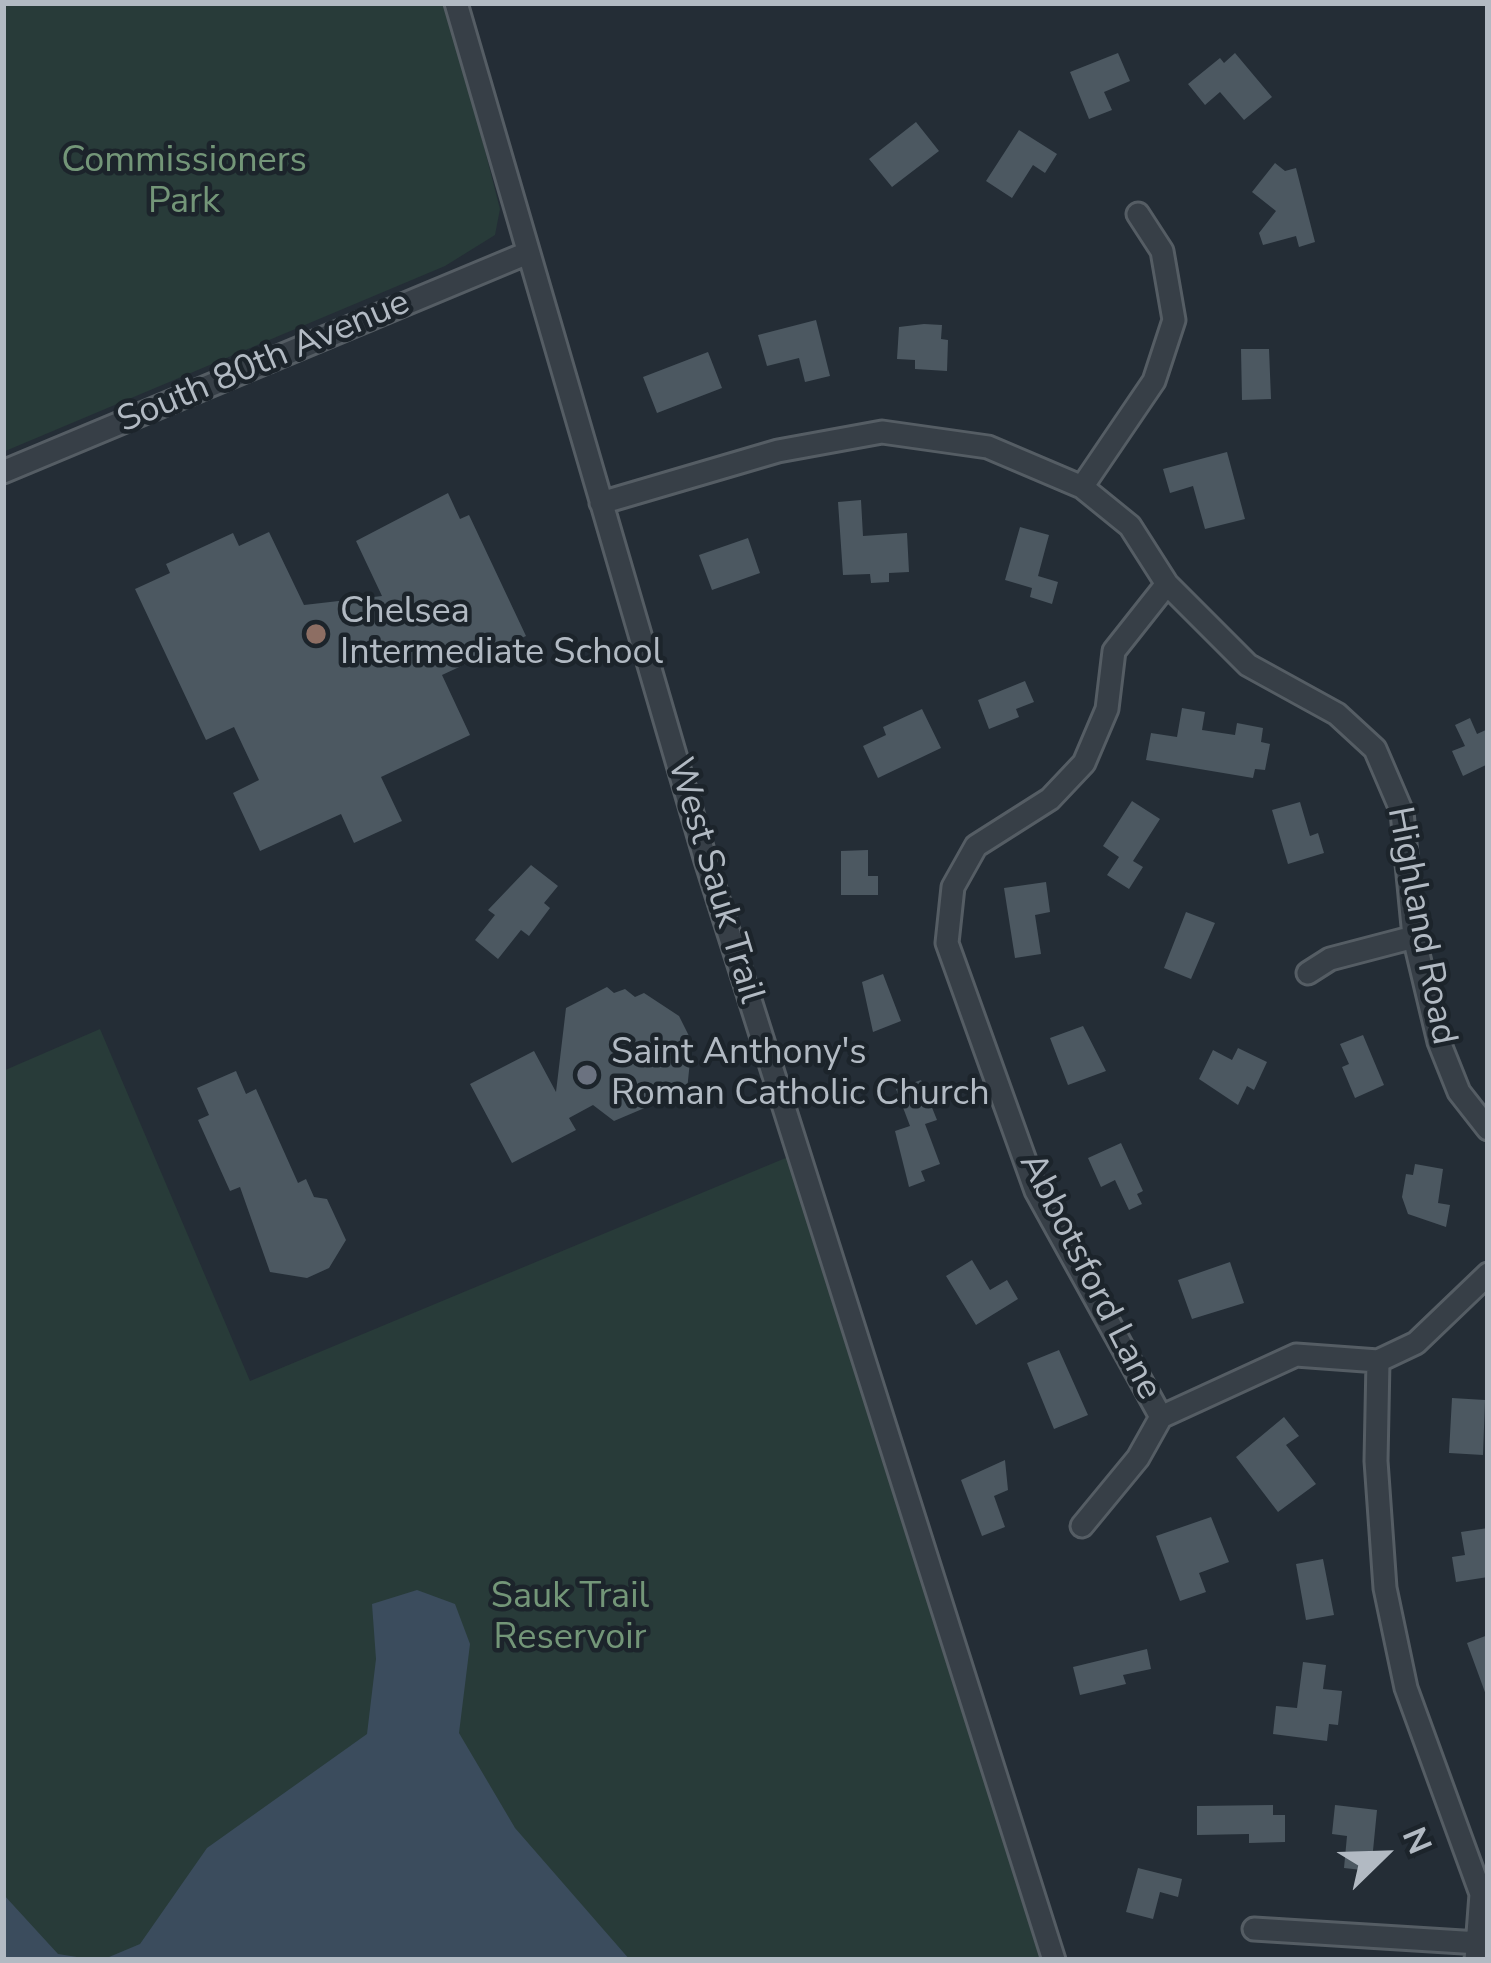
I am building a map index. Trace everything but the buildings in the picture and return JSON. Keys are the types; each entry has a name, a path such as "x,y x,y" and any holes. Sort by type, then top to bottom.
{"street":[{"name":"West Sauk Trail","path":"456,3 525,254 706,861 1054,1960"},
{"path":"1082,487 1154,381 1174,320 1162,251 1138,214"},
{"name":"South 80th Avenue","path":"3,472 525,254"},
{"name":"Highland Road","path":"601,503 778,451 882,432 988,447 1082,487 1130,526 1167,584 1248,665 1337,714 1375,749 1402,812 1414,937 1439,1042 1459,1092 1488,1129"},
{"name":"Abbotsford Lane","path":"1161,1417 1036,1191 947,943 953,887 976,846 1050,800 1084,763 1107,709 1114,651 1167,584"},
{"path":"1308,974 1330,959 1414,937"},
{"path":"1082,1526 1138,1458 1161,1417 1296,1355 1378,1361 1416,1343 1488,1274"},
{"path":"1254,1929 1477,1952 1481,1894 1406,1688 1385,1588 1376,1461 1378,1361"}],"green space":[{"name":"Commissioners Park","path":"3,3 447,3 500,209 495,235 445,266 3,452"},
{"name":"Sauk Trail Reservoir","path":"100,1029 250,1381 788,1157 1044,1960 3,1960 3,1071"}],"water":[{"name":"Sauk Trail Reservoir","path":"417,1590 455,1604 470,1644 459,1733 515,1828 630,1960 102,1960 140,1944 207,1848 367,1734 376,1659 372,1604"},
{"path":"3,1894 58,1954 96,1960 3,1960"}],"place":[{"name":"Chelsea Intermediate School","path":"316,634"},
{"name":"Saint Anthony's Roman Catholic Church","path":"587,1075"}]}
